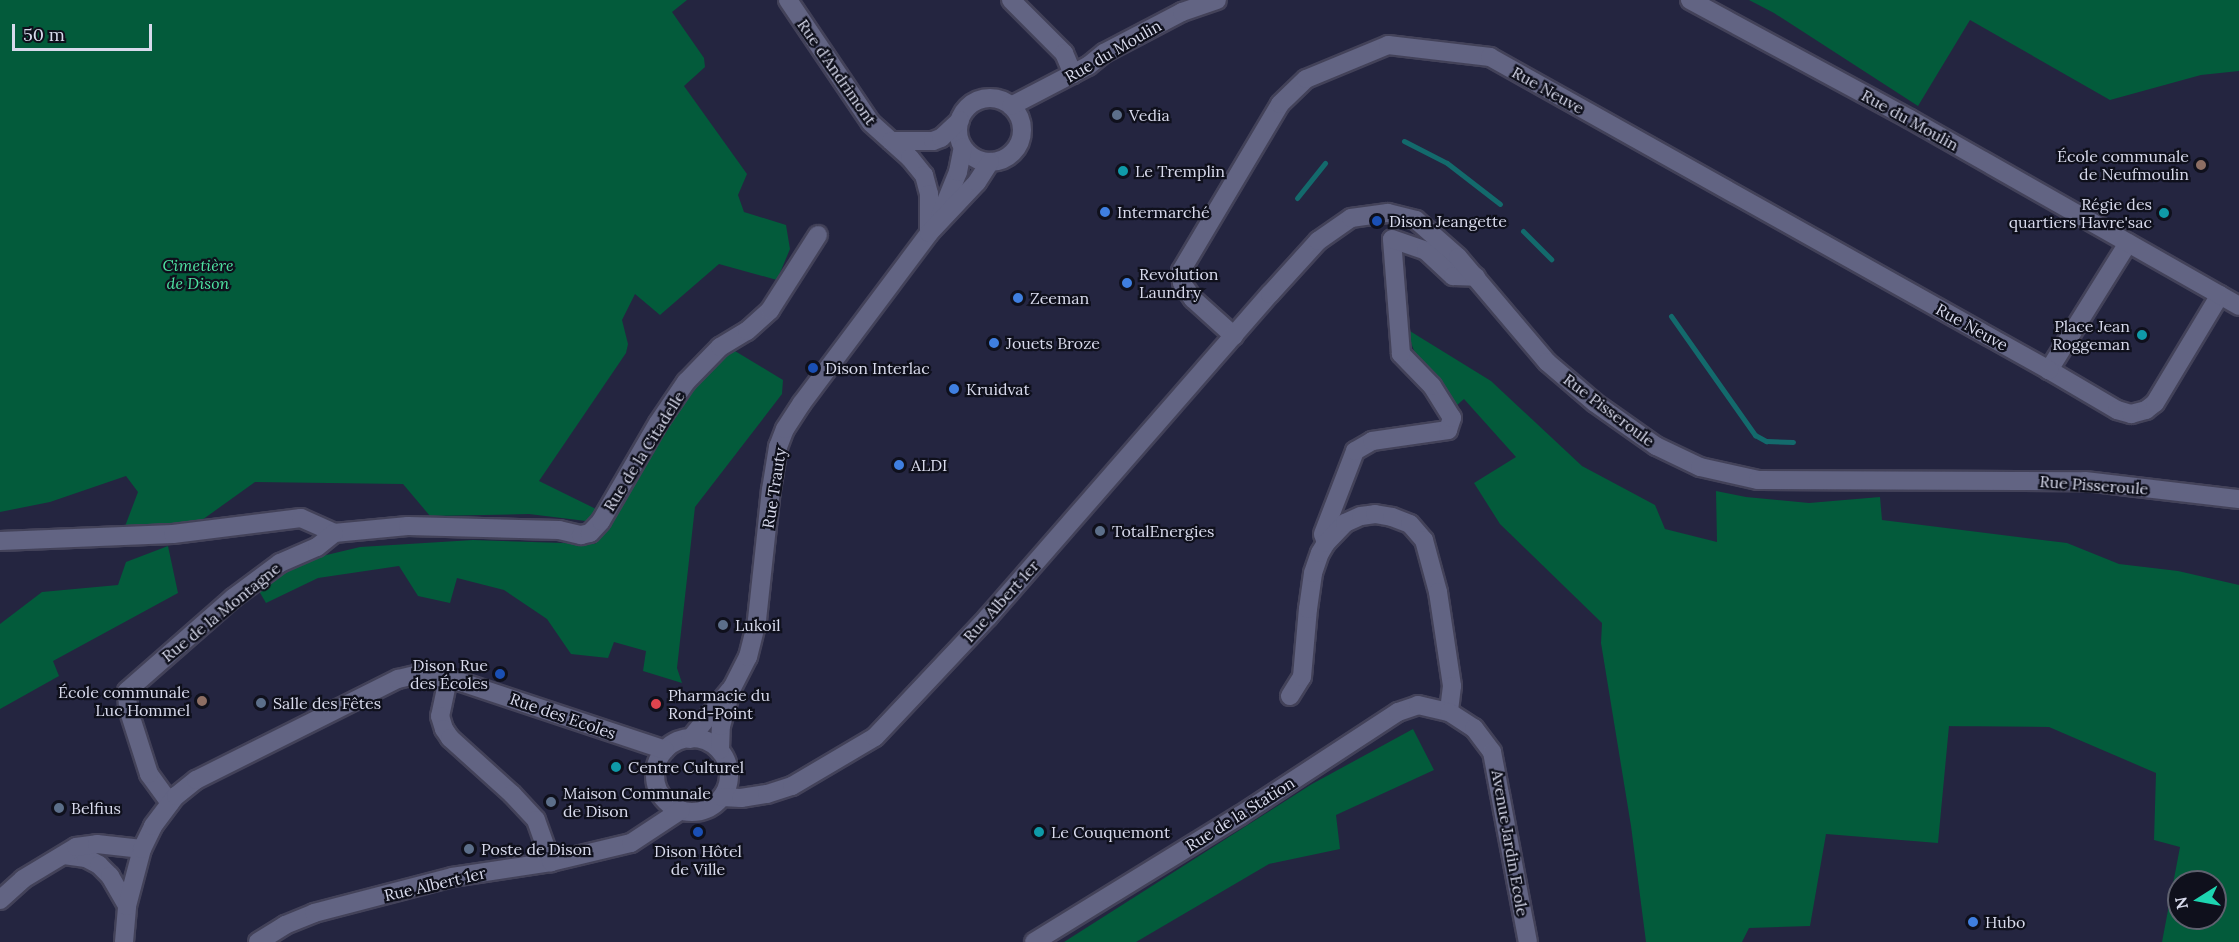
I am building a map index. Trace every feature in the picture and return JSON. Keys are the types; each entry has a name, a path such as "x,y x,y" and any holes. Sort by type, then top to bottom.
{"street":[{"name":"Rue d'Andrimont","path":"788,0 871,123 924,175 929,194 933,229"},
{"path":"1011,0 1064,53 1073,74"},
{"name":"Rue du Moulin","path":"1011,106 1088,66 1104,53 1182,12 1217,0"},
{"name":"Rue du Moulin","path":"1690,0 1910,119 2128,243"},
{"name":"Rue Neuve","path":"1233,336 1193,299 1182,283 1181,271 1194,246 1280,104 1306,79 1388,45 1490,57 2049,370"},
{"path":"891,141 933,141 960,120 970,105 986,98 1004,101 1011,106 1022,125 1018,146 1001,160 990,162 970,155 963,147 958,129 960,120"},
{"name":"Rue Trauty","path":"933,229 958,172 963,147"},
{"name":"Rue Trauty","path":"722,798 729,779 726,759 720,750 721,726 732,688 748,657 756,629 771,490 778,447 785,429 802,403 933,229 978,182 990,162"},
{"name":"Rue Pisseroule","path":"1233,336 1318,241 1351,218 1388,213 1416,220 1442,241 1476,277 1547,362 1594,403 1656,446 1700,466 1758,480 2085,481 2239,499"},
{"name":"Rue de la Citadelle","path":"408,526 559,530 580,535 590,533 601,521 658,423 686,382 720,347 741,336 770,310 818,235"},
{"path":"1326,543 1323,534 1355,451 1372,441 1448,430 1452,418 1432,386 1401,354 1392,239 1426,251 1453,276 1476,277"},
{"path":"2220,295 2155,403 2146,410 2131,414 2116,410 2049,370 2128,243 2220,295 2239,306"},
{"name":"Rue Albert 1er","path":"722,798 767,794 792,786 875,737 988,617 1233,336"},
{"path":"1290,696 1302,677 1313,573 1326,543 1345,523 1361,516 1375,514 1410,524 1424,540 1438,592 1452,686 1449,712"},
{"name":"Rue de la Montagne","path":"0,541 173,534 301,519 334,533 408,526"},
{"name":"Rue de la Montagne","path":"170,803 149,774 129,708 127,691 233,598 280,563 317,547 334,533"},
{"name":"Rue des Ecoles","path":"124,942 127,906 142,849 153,826 170,803 196,780 398,679 420,674 454,680 664,750"},
{"path":"454,680 440,716 444,729 450,738 536,820 551,862"},
{"name":"Rue Trauty","path":"664,750 681,739 690,739 732,688"},
{"name":"Rue de la Station","path":"1034,942 1239,816 1398,712 1418,705 1449,712"},
{"name":"Avenue Jardin Ecole","path":"1449,712 1474,728 1492,752 1528,942"},
{"path":"690,739 711,743 720,750"},
{"path":"664,750 658,761 657,785 666,800 681,810 703,810 722,798"},
{"name":"Rue Albert 1er","path":"258,942 285,925 314,913 452,877 551,862 631,843 681,810"},
{"path":"0,900 23,879 76,847 97,844 142,849"},
{"path":"63,855 86,858 99,865 110,876 127,906"}],"green space":[{"name":"Cimetière de Dison","path":"0,0 687,0 672,12 704,58 705,67 684,86 747,174 738,195 744,212 786,225 790,249 777,280 719,264 660,315 635,294 622,320 628,344 626,353 539,481 598,510 594,522 529,514 430,516 403,484 255,482 202,520 124,529 138,492 126,476 50,502 0,512"},
{"path":"1749,0 2239,0 2239,71 2201,75 2110,100 1970,20 1918,106 1774,13"},
{"path":"1405,328 1491,381 1582,466 1655,505 1665,529 1717,542 1716,491 1746,497 1809,503 1880,497 1882,520 2067,543 2119,564 2178,571 2239,585 2239,942 2162,942 2167,916 2167,930 2227,930 2227,870 2176,870 2180,847 2154,840 2156,773 2049,727 1949,726 1938,843 1826,834 1810,926 1749,928 1742,942 1646,942 1631,826 1601,643 1602,623 1500,524 1474,483 1516,457 1464,399 1456,406 1415,353"},
{"path":"725,345 783,380 782,394 695,507 677,668 682,683 643,671 646,651 614,642 608,658 571,654 547,619 504,590 457,578 450,603 418,596 399,566 318,578 266,603 256,586 293,563 360,547 473,540 595,544 661,426"},
{"path":"168,546 178,593 53,661 59,676 0,709 0,624 42,592 118,585 126,562"},
{"path":"1413,729 1434,770 1336,815 1340,849 1269,864 1136,942 1064,942 1312,784"}],"waterway":[{"path":"1404,141 1447,163 1500,204"},
{"path":"1297,198 1325,163"},
{"path":"1523,231 1551,259"},
{"path":"1671,316 1755,435 1766,441 1793,442"}],"place":[{"name":"Vedia","path":"1117,115"},
{"name":"École communale de Neufmoulin","path":"2201,165"},
{"name":"Le Tremplin","path":"1123,171"},
{"name":"Intermarché","path":"1105,212"},
{"name":"Régie des quartiers Havre'sac","path":"2164,213"},
{"name":"Dison Jeangette","path":"1377,221"},
{"name":"Revolution Laundry","path":"1127,283"},
{"name":"Zeeman","path":"1018,298"},
{"name":"Place Jean Roggeman","path":"2142,335"},
{"name":"Jouets Broze","path":"994,343"},
{"name":"Dison Interlac","path":"813,368"},
{"name":"Kruidvat","path":"954,389"},
{"name":"ALDI","path":"899,465"},
{"name":"TotalEnergies","path":"1100,531"},
{"name":"Lukoil","path":"723,625"},
{"name":"Dison Rue des Écoles","path":"500,674"},
{"name":"École communale Luc Hommel","path":"202,701"},
{"name":"Salle des Fêtes","path":"261,703"},
{"name":"Pharmacie du Rond-Point","path":"656,704"},
{"name":"Centre Culturel","path":"616,767"},
{"name":"Maison Communale de Dison","path":"551,802"},
{"name":"Belfius","path":"59,808"},
{"name":"Dison Hôtel de Ville","path":"698,832"},
{"name":"Le Couquemont","path":"1039,832"},
{"name":"Poste de Dison","path":"469,849"},
{"name":"Hubo","path":"1973,922"}]}
